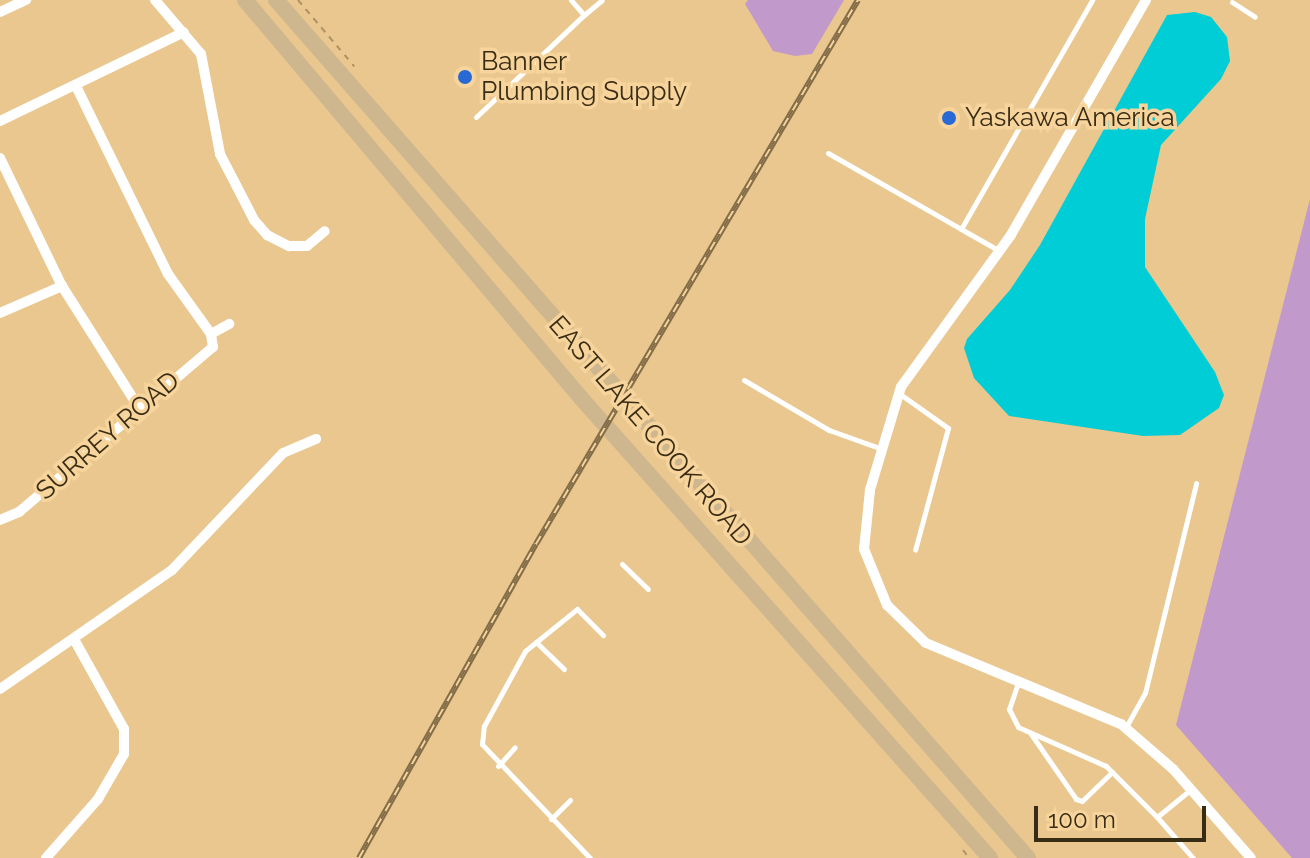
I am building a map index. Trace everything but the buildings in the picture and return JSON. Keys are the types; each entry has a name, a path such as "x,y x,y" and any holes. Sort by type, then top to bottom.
{"main road":[{"name":"EAST LAKE COOK ROAD","path":"245,0 581,398 990,858"},
{"name":"EAST LAKE COOK ROAD","path":"276,0 679,464 1028,858"}],"street":[{"path":"0,12 26,0"},
{"path":"155,0 201,54 220,154 254,220 267,235 289,246 307,246 325,231"},
{"path":"1146,0 1000,251 932,337 899,394 864,524 868,569 877,590 926,643 1019,679 1126,728 1191,790 1251,858"},
{"path":"0,121 184,32"},
{"path":"76,86 168,274 211,334 229,324"},
{"path":"0,158 62,286 139,408"},
{"path":"0,313 62,286"},
{"name":"SURREY ROAD","path":"0,520 19,512 213,347 211,334"},
{"path":"0,689 75,641 172,570 283,453 316,439"},
{"path":"46,858 98,799 124,754 124,729 75,641"}],"lane":[{"path":"571,0 584,15"},
{"path":"476,117 602,0"},
{"path":"961,229 1092,0"},
{"path":"1231,1 1255,17"},
{"path":"828,153 1000,251"},
{"path":"744,380 829,430 882,449"},
{"path":"899,394 948,428 915,550"},
{"path":"1126,728 1145,693 1196,483"},
{"path":"622,564 648,589"},
{"path":"590,858 498,766 482,744 484,726 525,651 577,609 603,635"},
{"path":"536,642 564,669"},
{"path":"1019,679 1009,709 1018,727 1112,772 1193,858"},
{"path":"1029,732 1076,799 1082,801 1112,772"},
{"path":"498,766 515,747"},
{"path":"1157,817 1191,790"},
{"path":"551,819 570,800"}],"shaded area":[{"path":"748,0 844,0 812,54 795,56 773,51 745,4"},
{"path":"1310,199 1310,858 1292,858 1176,725"}],"water":[{"path":"1195,12 1211,17 1227,37 1230,61 1221,79 1161,145 1145,219 1145,267 1215,372 1224,395 1219,408 1180,435 1143,436 1009,416 974,378 964,348 967,339 1010,290 1040,245 1167,15"}],"railway":[{"path":"359,858 536,544 858,0"}],"place":[{"name":"Banner Plumbing Supply","path":"465,77"},
{"name":"Yaskawa America","path":"949,118"}]}
